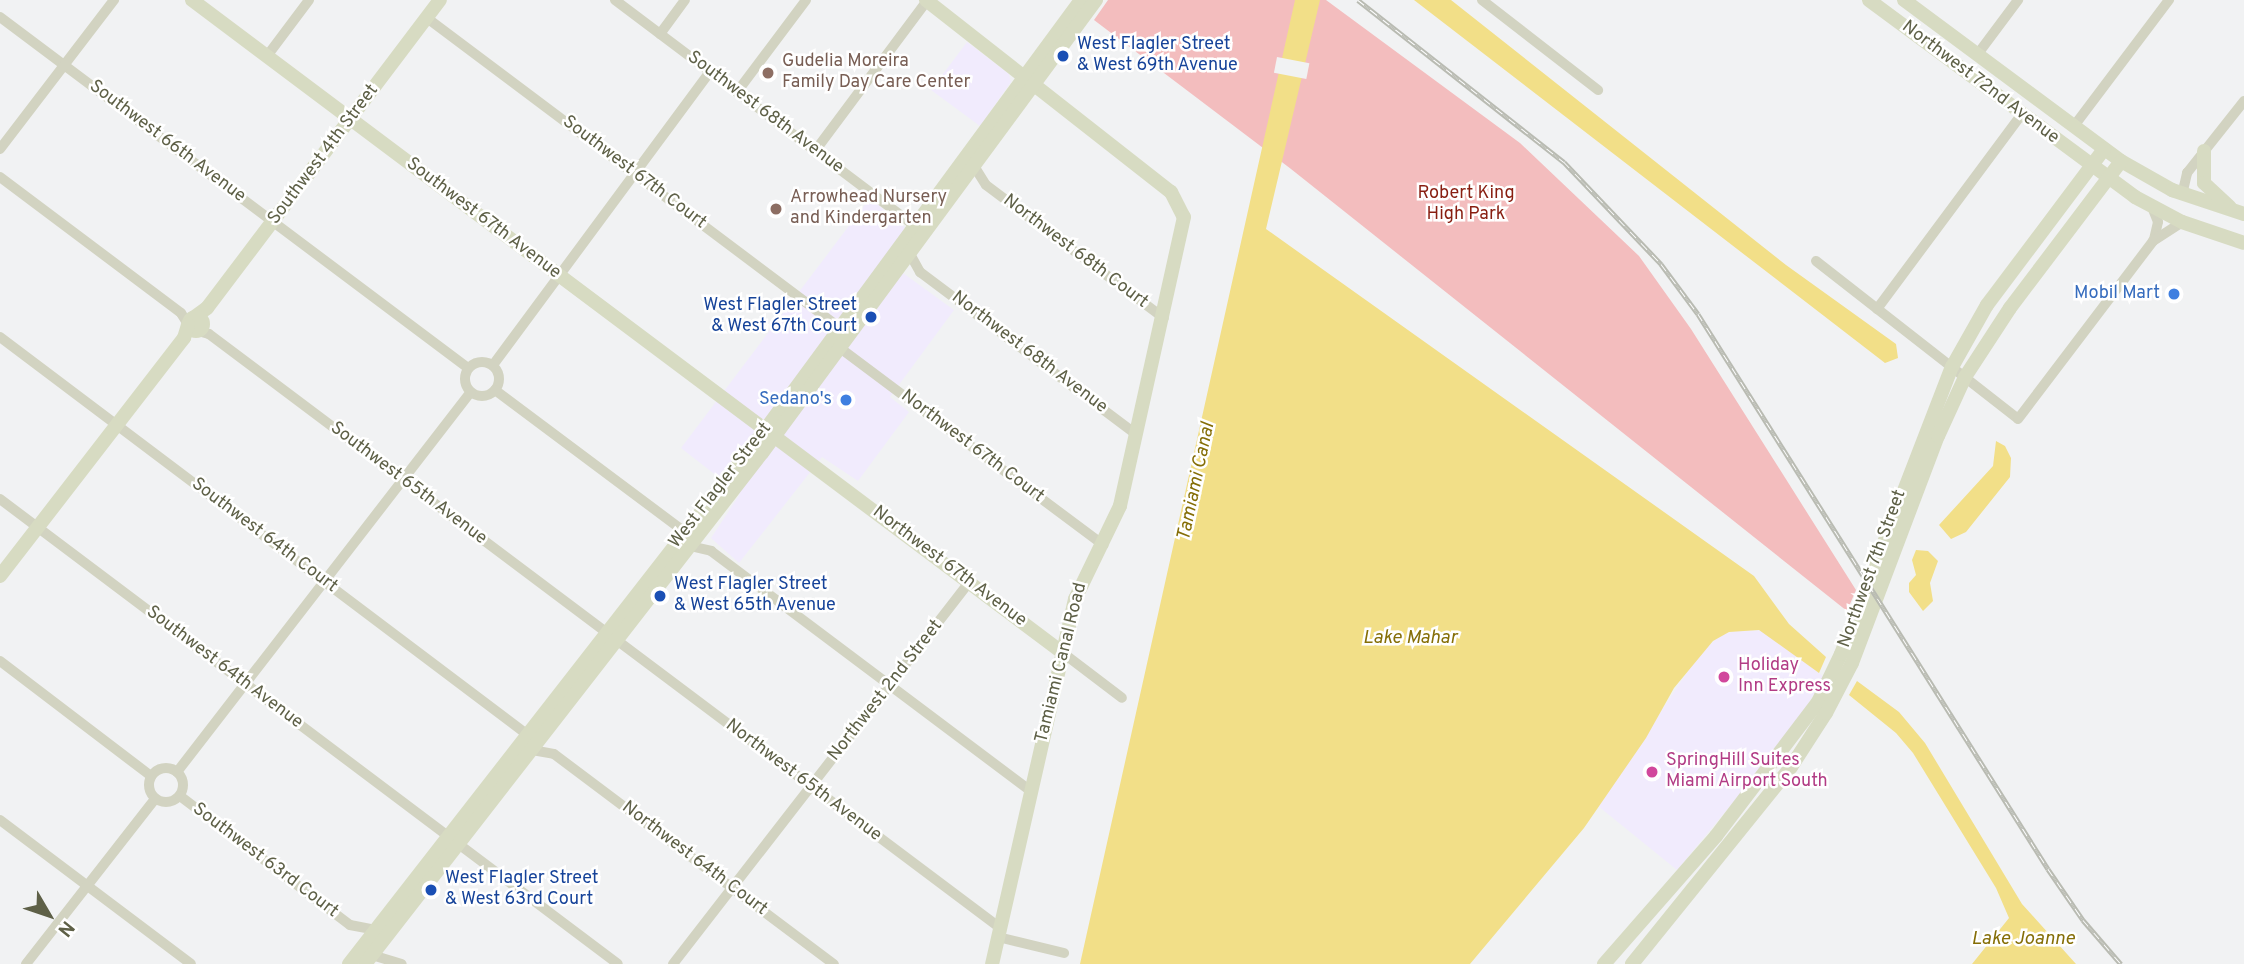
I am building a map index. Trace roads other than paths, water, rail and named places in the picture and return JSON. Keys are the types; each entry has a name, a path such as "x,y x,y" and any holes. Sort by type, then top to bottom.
{"main road":[{"name":"Southwest 67th Avenue","path":"192,0 770,433"},
{"name":"Southwest 4th Street","path":"0,576 196,324 440,0"},
{"path":"927,0 1030,79"},
{"name":"West Flagler Street","path":"454,840 528,734 611,637 840,348 899,269 964,181 1081,0"},
{"name":"West Flagler Street","path":"688,539 701,532 840,328 915,226 1030,79 1096,0"},
{"name":"Northwest 72nd Avenue","path":"1870,0 2091,166 2152,207 2182,222 2244,243"},
{"name":"Northwest 72nd Avenue","path":"1904,0 2121,161 2182,194 2240,213"},
{"path":"1964,71 1977,55"},
{"name":"Tamiami Canal Road","path":"992,964 1079,586 1103,545 1121,506 1184,230 1181,205 1171,192 1030,79"},
{"name":"Northwest 7th Street","path":"1632,964 1791,766 1846,658 1904,506 1952,367 1987,305 2104,149"},
{"path":"2204,151 2204,183 2240,213"},
{"name":"Northwest 7th Street","path":"1904,506 1965,377 2006,314 2121,161"},
{"path":"2182,194 2182,222"},
{"name":"Northwest 67th Avenue","path":"770,433 1063,653"},
{"name":"West Flagler Street","path":"349,964 367,955 380,934 454,840 532,750 611,637"},
{"name":"Northwest 7th Street","path":"1604,964 1793,740 1846,658"}],"street":[{"path":"0,149 114,0"},
{"path":"267,57 309,0"},
{"name":"Southwest 68th Avenue","path":"615,0 915,226"},
{"path":"660,34 685,0"},
{"path":"737,92 806,0"},
{"path":"815,150 927,0"},
{"path":"1482,0 1598,90"},
{"path":"1977,55 2018,0"},
{"path":"2074,126 2169,0"},
{"name":"Southwest 66th Avenue","path":"0,17 468,368"},
{"name":"Southwest 67th Court","path":"427,18 840,328"},
{"path":"493,365 561,277 710,72"},
{"path":"2182,194 2187,173 2244,101"},
{"path":"1877,309 2022,114"},
{"name":"Northwest 68th Court","path":"974,166 986,186 1164,318"},
{"name":"Southwest 65th Avenue","path":"0,177 611,637"},
{"name":"Northwest 68th Court","path":"964,181 986,186"},
{"path":"2152,207 2158,222 2153,241"},
{"path":"1816,261 2018,419 2153,241 2182,222"},
{"name":"Northwest 68th Avenue","path":"910,254 920,272 1137,435"},
{"name":"Northwest 68th Avenue","path":"899,269 920,272"},
{"name":"Southwest 64th Court","path":"0,337 528,734"},
{"name":"Northwest 67th Court","path":"840,348 1103,545"},
{"path":"482,361 493,365 499,376 495,390 484,396 471,392 464,381 468,368 482,361"},
{"path":"495,390 688,539 711,551 1032,792"},
{"path":"177,772 471,392"},
{"name":"Southwest 64th Avenue","path":"0,499 618,964"},
{"path":"701,532 711,551"},
{"name":"Northwest 2nd Street","path":"673,964 969,583"},
{"name":"Northwest 65th Avenue","path":"611,637 999,932 1064,953"},
{"name":"Northwest 67th Avenue","path":"1063,653 1122,698"},
{"path":"0,661 151,776"},
{"name":"Northwest 64th Court","path":"544,734 554,754"},
{"name":"Northwest 64th Court","path":"532,750 554,754 834,964"},
{"path":"163,768 177,772 183,786 180,796 165,803 155,799 148,785 151,776 163,768"},
{"name":"Southwest 63rd Court","path":"180,796 350,926 367,955"},
{"path":"26,964 155,799"},
{"path":"0,821 191,964"},
{"name":"Southwest 63rd Court","path":"350,926 380,934"},
{"path":"380,934 399,962"},
{"path":"367,955 399,962"}],"water":[{"name":"Lake Mahar","path":"1295,0 1320,0 1266,229 1754,576 1789,624 1826,657 1819,673 1759,630 1729,632 1713,641 1674,688 1646,738 1584,828 1470,964 1080,964"},
{"path":"1414,0 1451,0 1786,265 1896,344 1898,358 1885,363"},
{"path":"1996,441 2005,446 2011,458 2010,477 1966,532 1951,539 1939,525 1993,466"},
{"path":"1916,550 1928,551 1938,561 1930,583 1933,601 1923,611 1909,592 1909,583 1916,575 1912,560"},
{"name":"Lake Joanne","path":"1857,681 1899,712 1925,743 2022,904 2076,964 1972,964 2009,918 1996,888 1913,753 1896,733 1849,695"}],"railway":[{"path":"1358,0 1564,162 1661,264 1698,314 2048,869 2083,920 2121,964"}],"place":[{"name":"West Flagler Street & West 69th Avenue","path":"1063,56"},
{"name":"Gudelia Moreira Family Day Care Center","path":"768,73"},
{"name":"Arrowhead Nursery and Kindergarten","path":"776,209"},
{"name":"Mobil Mart","path":"2174,294"},
{"name":"West Flagler Street & West 67th Court","path":"871,317"},
{"name":"Sedano's","path":"846,400"},
{"name":"West Flagler Street & West 65th Avenue","path":"660,596"},
{"name":"Holiday Inn Express","path":"1724,677"},
{"name":"SpringHill Suites Miami Airport South","path":"1652,772"},
{"name":"West Flagler Street & West 63rd Court","path":"431,890"}],"park label":[{"name":"Robert King High Park","path":"1466,206"}],"water label":[{"name":"Tamiami Canal","path":"1197,482"}]}
